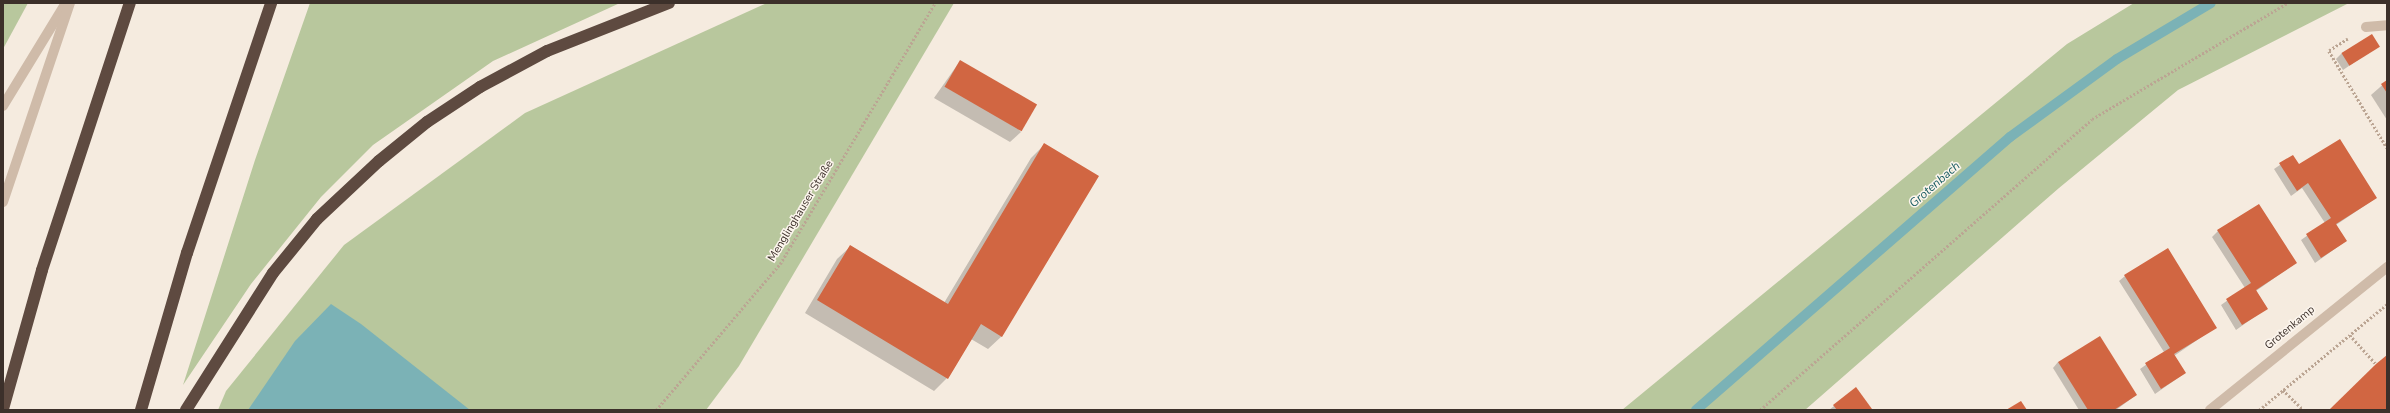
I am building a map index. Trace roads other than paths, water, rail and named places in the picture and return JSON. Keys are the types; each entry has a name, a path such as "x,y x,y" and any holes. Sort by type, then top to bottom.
{"highway":[{"path":"3,409 42,270 130,3"},
{"path":"141,410 187,253 271,3"},
{"path":"186,410 273,274 317,219 379,161 427,122 500,76 547,51 669,3"}],"street":[{"path":"3,106 66,3"},
{"path":"3,202 70,3"},
{"path":"2366,27 2387,25"},
{"name":"Grotenkamp","path":"2210,410 2387,267"}],"water":[{"path":"331,304 361,324 470,410 248,410 295,341"}],"waterway":[{"name":"Grotenbach","path":"1696,410 2010,137 2117,59 2211,3"}]}
